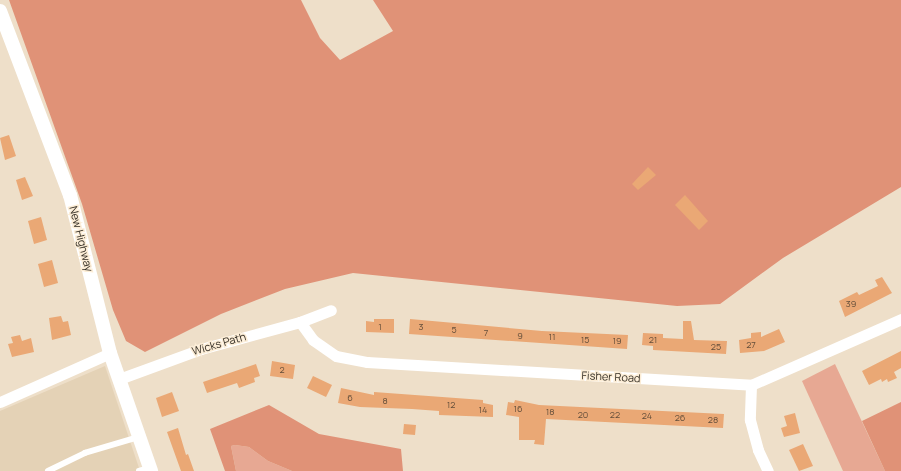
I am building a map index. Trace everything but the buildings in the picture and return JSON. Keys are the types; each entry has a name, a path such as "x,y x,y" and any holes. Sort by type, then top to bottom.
{"street":[{"name":"New Highway","path":"0,11 70,195 110,353 139,437 147,470"},
{"name":"Wicks Path","path":"119,379 201,349 300,322 331,310"},
{"name":"Fisher Road","path":"300,322 313,340 336,356 367,362 751,386 901,319"},
{"path":"0,402 110,353"},
{"path":"751,386 750,420 758,450 768,471"}],"lane":[{"path":"48,471 85,453 139,437"}],"shaded area":[{"path":"9,0 301,0 320,38 340,60 393,31 373,0 901,0 901,187 783,258 720,304 677,306 353,273 285,289 221,314 145,352 126,341 113,310 82,204"},
{"path":"835,364 885,471 843,471 802,381"},
{"path":"105,366 140,471 0,471 0,411"},
{"path":"901,402 901,471 885,471 862,421"},
{"path":"269,405 319,434 401,449 403,471 292,471 268,461 249,447 235,445 231,446 236,471 225,471 210,429"},
{"path":"235,445 249,447 268,461 292,471 236,471 231,446"}]}
